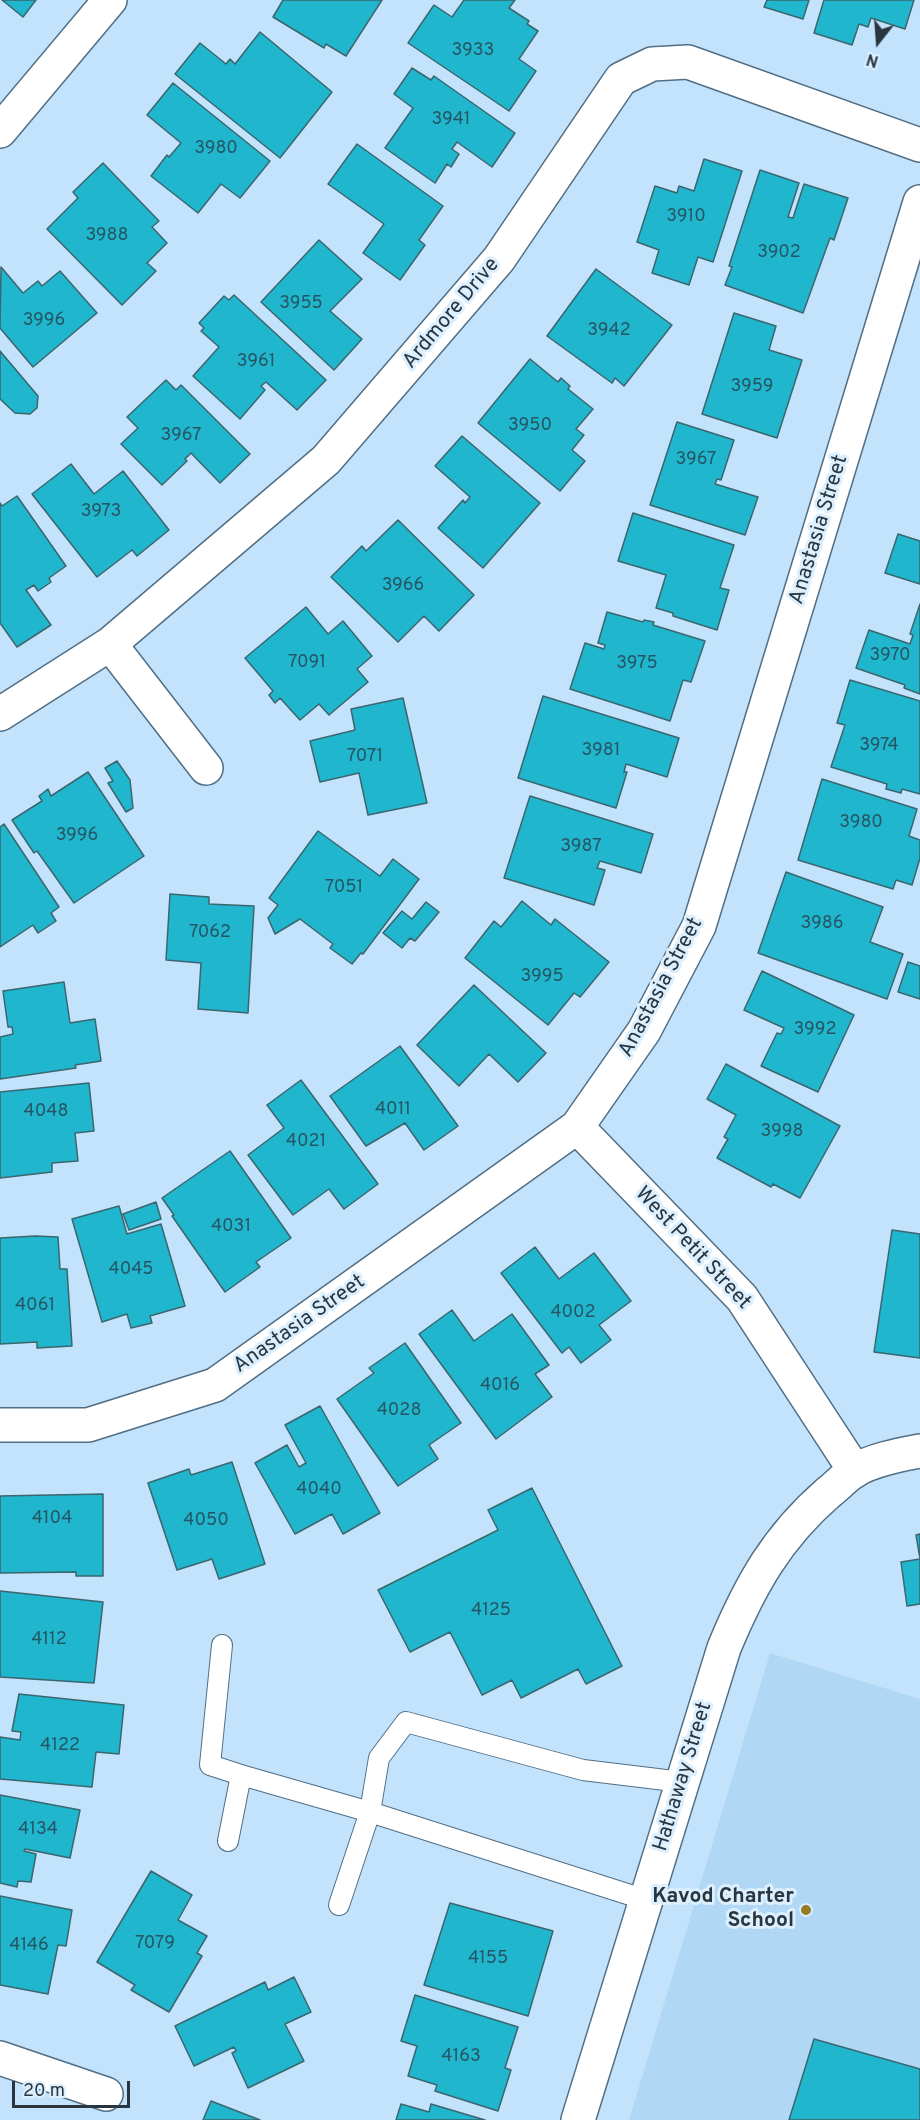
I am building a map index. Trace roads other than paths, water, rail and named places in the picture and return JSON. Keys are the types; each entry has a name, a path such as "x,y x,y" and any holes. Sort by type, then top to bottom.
{"street":[{"path":"0,131 110,0"},
{"name":"Ardmore Drive","path":"0,714 110,644 326,459 499,260 621,79 652,64 688,62 920,145"},
{"name":"Anastasia Street","path":"0,1425 88,1425 215,1385 577,1127 644,1031 699,926 920,202"},
{"path":"110,644 206,768"},
{"name":"West Petit Street","path":"577,1127 742,1298 855,1471"},
{"path":"855,1471 900,1455 920,1451"},
{"name":"Hathaway Street","path":"578,2120 724,1648 745,1597 772,1551 816,1504 855,1471"},
{"path":"0,2058 106,2094"}],"lane":[{"path":"222,1645 210,1765 370,1812 646,1900"},
{"path":"339,1905 370,1812 379,1758 406,1722 583,1770 682,1782"},
{"path":"228,1840 241,1775"}],"place":[{"name":"Kavod Charter School","path":"806,1910"}]}
